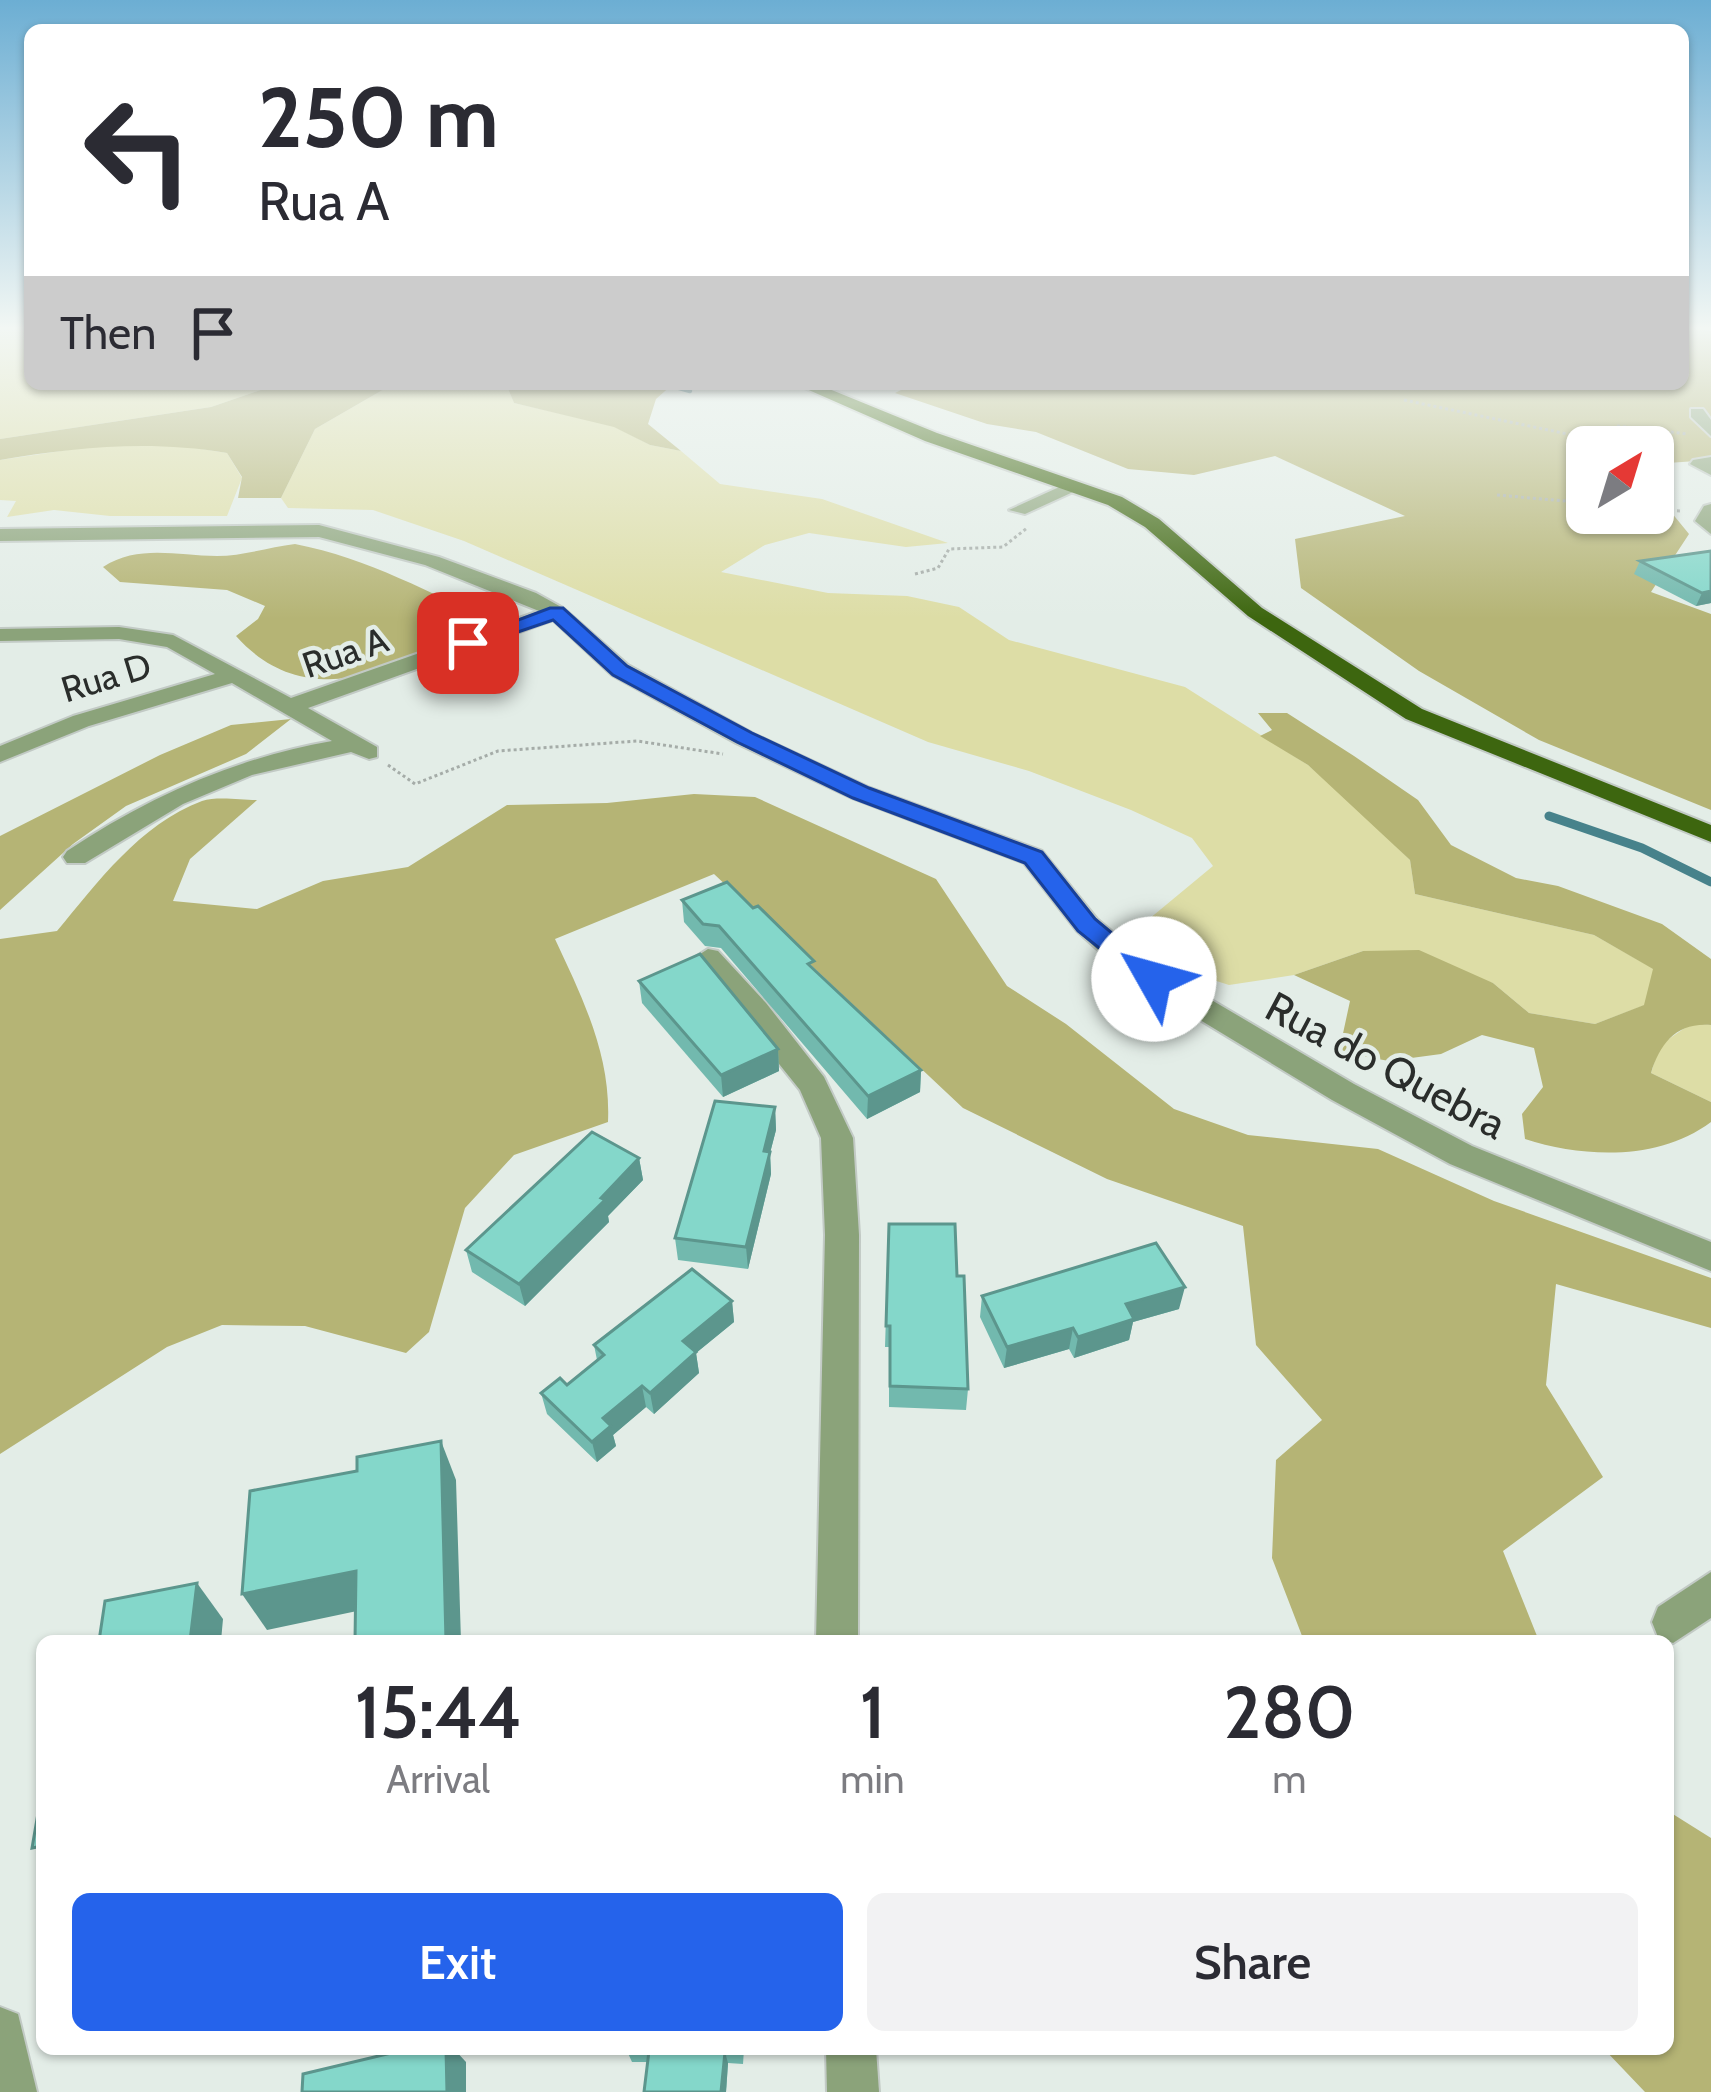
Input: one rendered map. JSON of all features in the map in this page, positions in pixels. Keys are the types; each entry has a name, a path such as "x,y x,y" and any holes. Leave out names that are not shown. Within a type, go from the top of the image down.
{"main road":[{"path":"898,424 1115,501 1152,523 1255,612 1414,714 1711,834"}],"street":[{"path":"1018,510 1075,487"},
{"name":"Rua do Quebra","path":"0,535 319,531 432,561 556,612 620,670 744,738 861,793 1034,857 1087,925 1117,951 1154,979 1343,1092 1461,1155 1711,1257"},
{"name":"Rua A","path":"291,706 556,612"},
{"path":"0,635 144,634 173,641 362,748"},
{"name":"Rua D","path":"0,755 80,721 236,674"},
{"path":"76,857 192,788 227,773 299,752 362,748"},
{"path":"708,958 814,1085 837,1138 842,1235 837,1635"},
{"path":"1673,1622 1711,1592"},
{"path":"0,2032 11,2092"},
{"path":"851,2055 853,2092"}],"path":[{"path":"1518,424 1566,434"},
{"path":"1674,430 1706,433"},
{"path":"1497,495 1566,501"},
{"path":"915,574 938,568 937,562 949,549 999,548 1022,537 1034,522 1018,510"},
{"path":"1674,513 1709,518"},
{"path":"362,748 415,784 498,751 637,741 725,754"}],"green space":[{"path":"0,424 101,424 0,439"},
{"path":"324,424 604,424 650,445 681,451 720,484 822,499 948,543 906,547 809,533 765,545 721,572 828,593 907,596 959,607 1009,640 1185,687 1308,765 1347,799 1410,860 1415,894 1594,935 1654,969 1645,1005 1595,1024 1529,1013 1493,983 1363,951 1294,975 1229,985 1179,969 1149,919 1213,866 1192,838 1029,771 928,742 464,541 373,510 288,508 281,498 315,429"},
{"path":"171,444 227,453 242,478 227,516 110,516 54,510 7,517 16,501 0,500 0,460 95,446"},
{"path":"1692,1023 1711,1025 1711,1102 1651,1073 1660,1045"}],"shaded area":[{"path":"101,424 324,424 315,429 281,498 238,498 242,477 227,453 114,447 0,460 0,439"},
{"path":"600,424 648,424 681,451 650,445"},
{"path":"986,424 1711,424 1711,460 1674,463 1674,426 1566,426 1566,534 1674,534 1674,516 1689,534 1651,592 1711,614 1711,810 1539,740 1419,671 1301,588 1295,539 1405,516 1275,456 1194,475 1128,469 1036,432"},
{"path":"295,544 374,568 498,623 398,666 364,675 330,679 297,675 266,662 236,636 258,619 265,606 227,590 120,582 103,567 144,553 227,556"},
{"path":"1258,713 1287,713 1354,756 1418,800 1451,845 1516,878 1558,886 1662,924 1711,959 1711,1025 1679,1031 1659,1052 1651,1073 1711,1102 1711,1122 1690,1135 1645,1150 1572,1150 1525,1139 1522,1114 1543,1087 1534,1048 1482,1035 1441,1054 1389,1061 1339,1052 1350,1001 1294,975 1363,951 1419,950 1493,983 1529,1013 1595,1024 1644,1005 1653,969 1594,935 1415,894 1410,860 1308,765 1260,736 1272,730"},
{"path":"291,719 246,754 126,806 73,844 0,910 0,836 160,755 231,725"},
{"path":"694,794 755,797 936,879 1007,986 1066,1024 1174,1109 1248,1135 1378,1149 1494,1201 1711,1278 1711,1328 1556,1284 1546,1385 1603,1477 1503,1551 1537,1635 1302,1635 1272,1558 1276,1460 1322,1420 1256,1345 1243,1226 1107,1179 963,1108 714,874 555,939 600,1050 608,1122 514,1155 465,1208 429,1332 406,1353 305,1326 222,1325 167,1347 0,1454 0,939 57,931 139,840 202,801 257,800 190,859 173,901 257,909 323,881 408,867 507,805 607,803"},
{"path":"1674,1815 1711,1838 1711,2092 1645,2092 1610,2055 1674,2055"}],"building":[{"path":"1711,551 1711,591 1702,593 1640,561"},
{"path":"727,882 753,908 758,906 814,961 808,964 921,1070 868,1096 719,926 703,924 682,900"},
{"path":"700,954 778,1049 721,1075 639,981"},
{"path":"715,1101 775,1107 764,1151 770,1152 746,1247 675,1238"},
{"path":"592,1132 639,1158 601,1198 605,1200 519,1284 466,1250"},
{"path":"889,1224 955,1224 957,1276 964,1276 968,1389 890,1386 890,1326 886,1326"},
{"path":"1156,1243 1185,1287 1126,1304 1134,1319 1078,1337 1073,1328 1007,1347 982,1296"},
{"path":"692,1269 732,1301 683,1341 696,1352 650,1393 642,1386 603,1418 611,1426 592,1442 541,1393 560,1378 567,1385 604,1355 594,1345"},
{"path":"441,1441 446,1635 355,1635 356,1571 242,1594 250,1491 357,1471 357,1457"},
{"path":"197,1583 191,1635 100,1635 105,1601"},
{"path":"383,2055 446,2055 447,2092 302,2092 303,2074"},
{"path":"649,2055 725,2055 721,2092 644,2092"}],"waterway":[{"path":"1549,816 1642,848 1711,882"}],"route":[{"path":"468,643 556,612 620,670 744,738 861,793 1034,857 1087,925 1154,979"}]}
